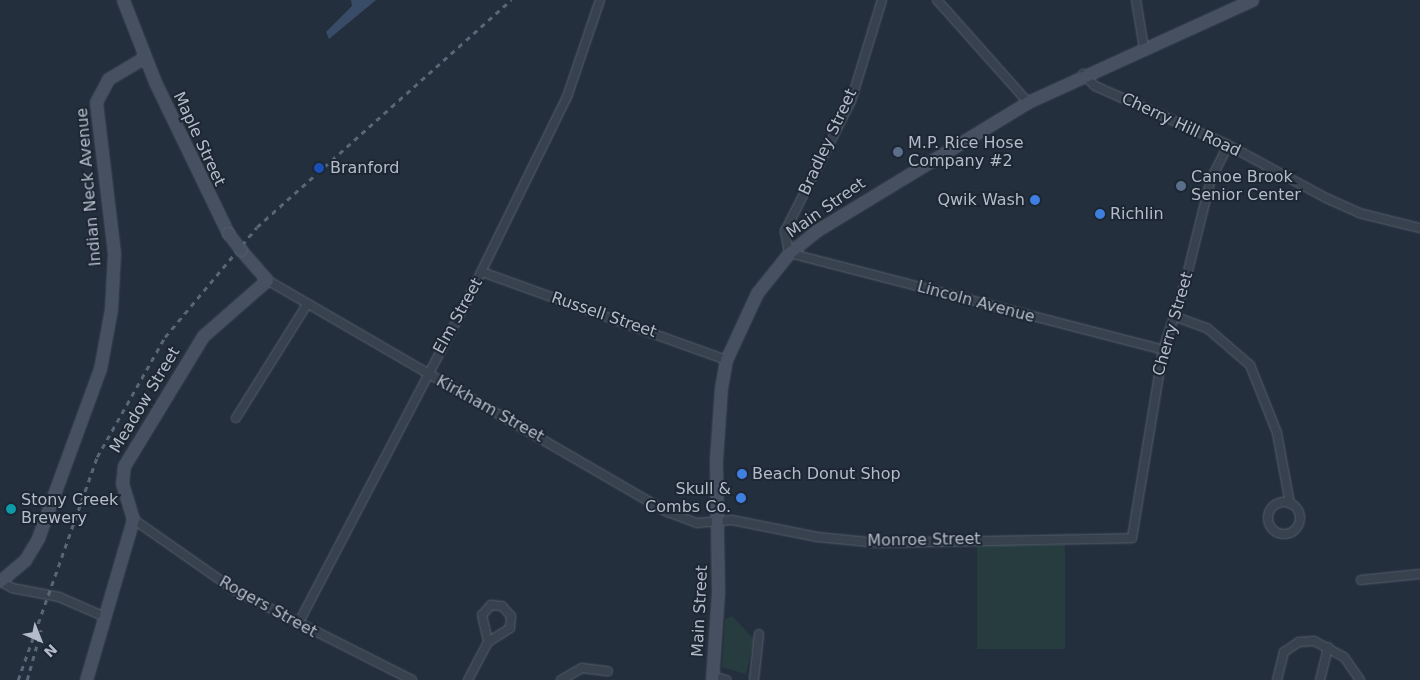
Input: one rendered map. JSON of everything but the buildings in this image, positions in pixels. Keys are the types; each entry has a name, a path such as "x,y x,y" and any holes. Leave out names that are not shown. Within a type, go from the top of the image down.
{"street":[{"name":"Maple Street","path":"123,0 145,57 228,233 267,280"},
{"name":"Elm Street","path":"298,624 427,373 482,272 567,97 600,0"},
{"name":"Bradley Street","path":"789,253 785,232 851,101 882,0"},
{"path":"937,0 1028,102"},
{"path":"1136,0 1144,48"},
{"name":"Main Street","path":"712,678 718,418 726,360 754,299 789,253 857,204 1028,102 1083,74 1252,0"},
{"name":"Indian Neck Avenue","path":"105,617 58,597 12,588 0,581 25,560 38,538 100,369 111,309 114,253 96,102 108,79 145,57"},
{"name":"Cherry Hill Road","path":"1083,74 1095,86 1228,145 1359,213 1420,228"},
{"name":"Cherry Street","path":"1132,538 1163,350 1176,317 1210,179 1228,145"},
{"name":"Lincoln Avenue","path":"789,253 1163,350"},
{"name":"Russell Street","path":"482,272 726,360"},
{"name":"Kirkham Street","path":"267,280 306,306 427,373 668,512 697,523 717,522"},
{"name":"Meadow Street","path":"133,519 122,476 145,427 203,336 267,280"},
{"path":"236,418 306,306"},
{"path":"1176,317 1207,328 1250,365 1276,433 1290,504 1299,512 1298,525 1289,534 1277,533 1268,524 1269,512 1278,503 1290,504"},
{"path":"86,680 133,519"},
{"name":"Rogers Street","path":"133,519 236,591 412,680"},
{"name":"Monroe Street","path":"717,522 732,520 817,537 879,543 1132,538"},
{"path":"1361,580 1420,574"},
{"path":"468,680 488,642 505,633 512,622 502,606 491,605 482,615 488,642"},
{"path":"754,680 759,634"},
{"path":"1277,680 1284,652 1299,642 1314,641 1344,657 1360,680"},
{"path":"1320,680 1328,647"},
{"path":"561,680 582,668 608,671"},
{"path":"712,678 726,680"}],"green space":[{"path":"977,545 1065,545 1065,649 977,649"},
{"path":"732,616 754,639 746,674 722,667 725,619"}],"water":[{"path":"351,0 376,0 329,39 326,32 352,6"}],"railway":[{"path":"18,680 97,457 165,337 257,227 511,0"},
{"path":"27,680 41,630"}],"place":[{"name":"M.P. Rice Hose Company #2","path":"898,152"},
{"name":"Branford","path":"319,168"},
{"name":"Canoe Brook Senior Center","path":"1181,186"},
{"name":"Qwik Wash","path":"1035,200"},
{"name":"Richlin","path":"1100,214"},
{"name":"Beach Donut Shop","path":"742,474"},
{"name":"Skull & Combs Co.","path":"741,498"},
{"name":"Stony Creek Brewery","path":"11,509"}]}
